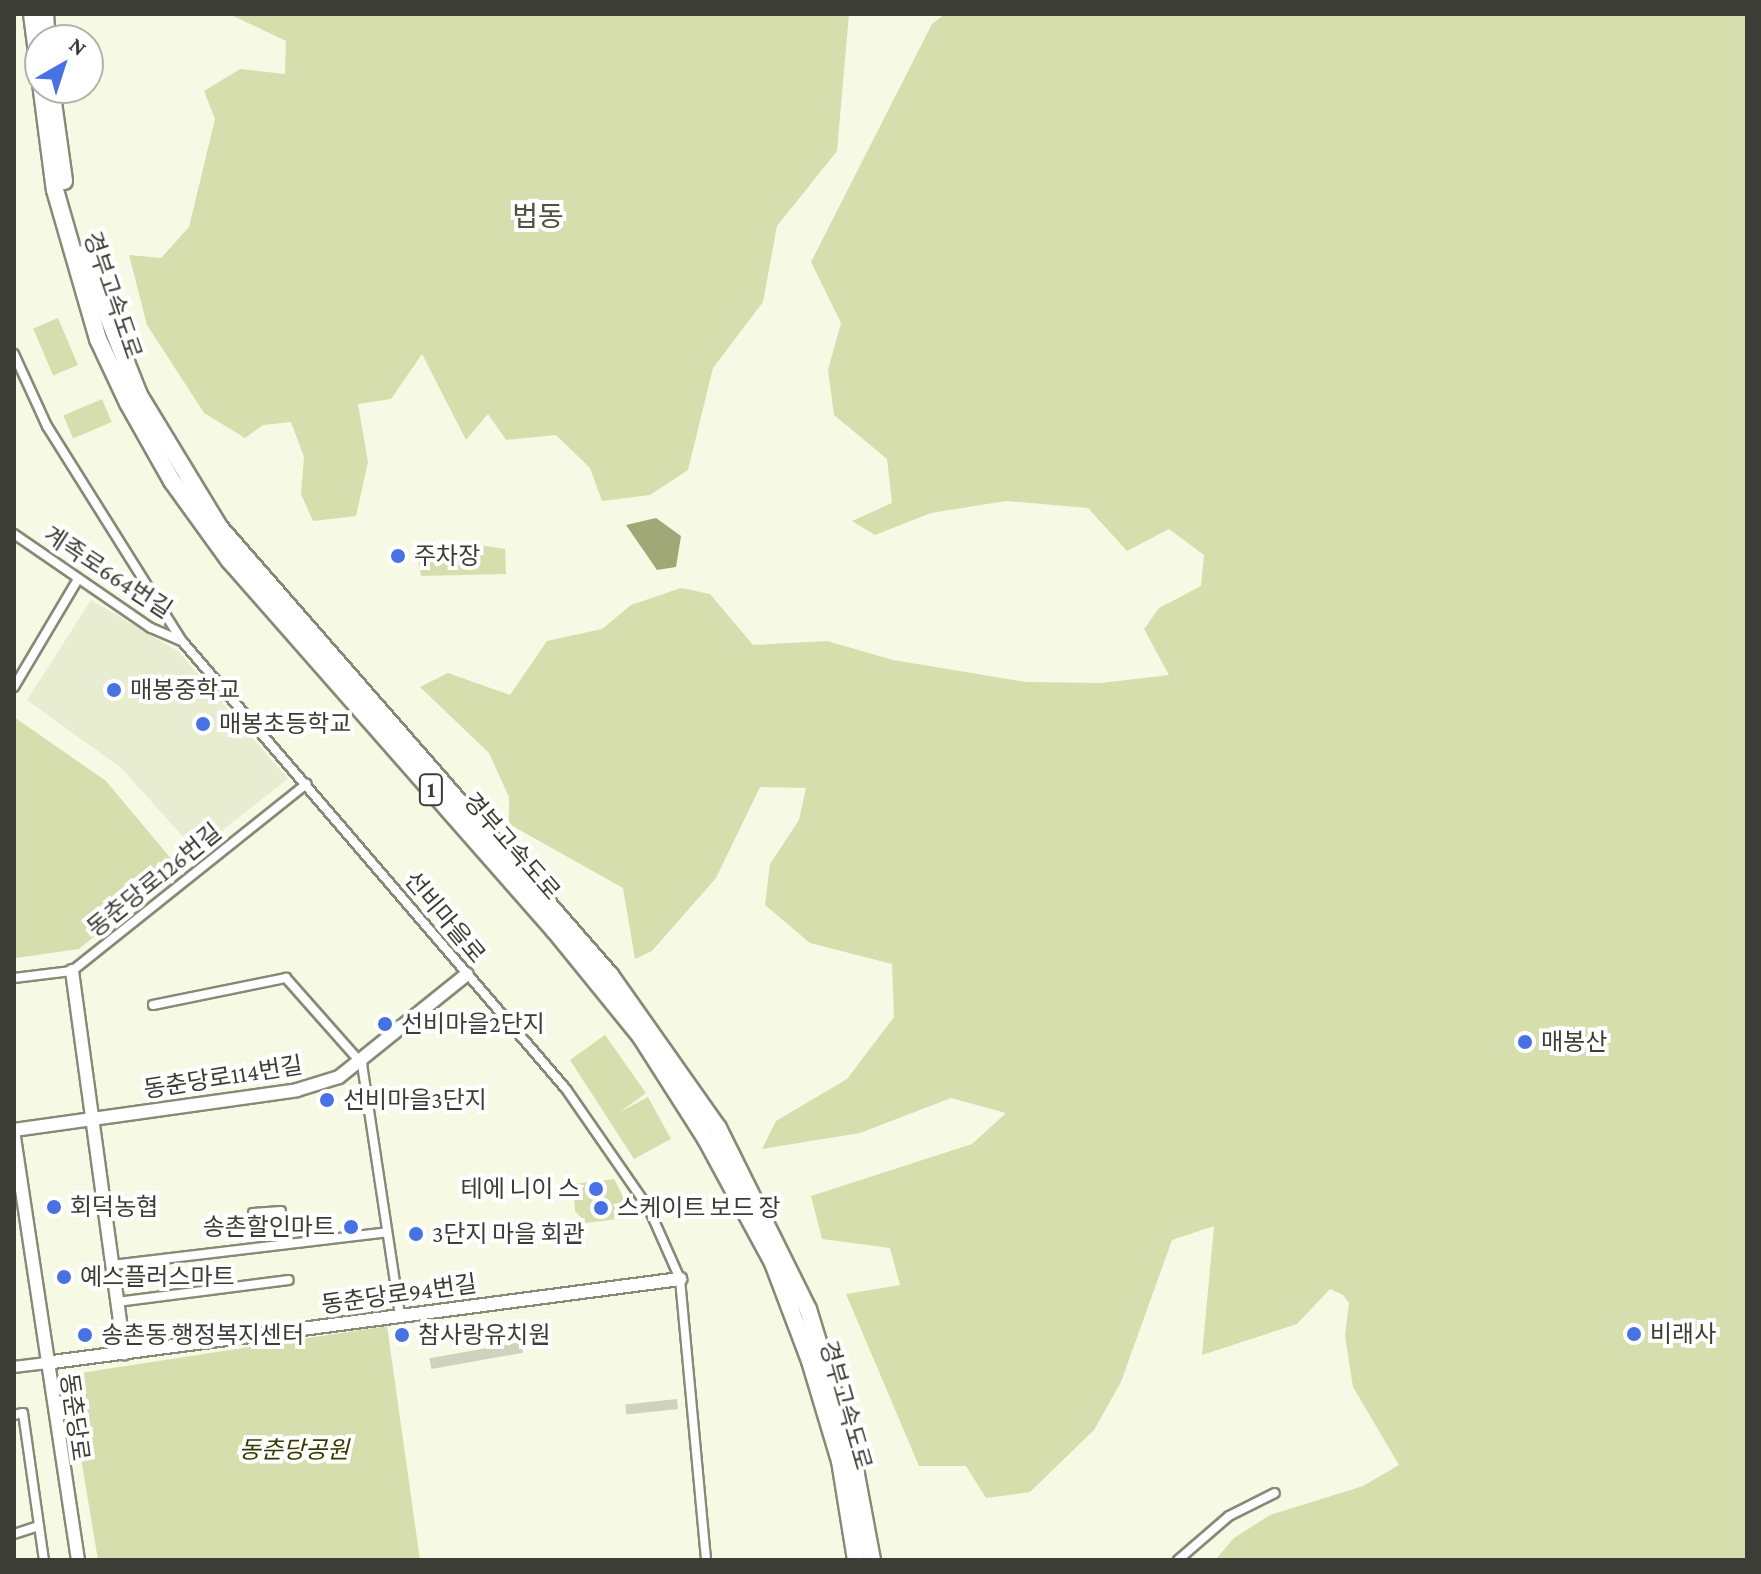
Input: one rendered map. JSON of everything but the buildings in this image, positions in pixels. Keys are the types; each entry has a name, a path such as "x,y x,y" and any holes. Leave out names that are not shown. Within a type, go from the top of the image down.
{"highway":[{"name":"경부고속도로","path":"32,14 55,190 98,339 128,403 172,481 230,561 555,931 641,1037 706,1139 766,1249 798,1326 840,1461 856,1560"},
{"name":"경부고속도로","path":"53,104 64,184 83,256 109,332 182,474 238,552 610,975 718,1128 808,1309 852,1453 872,1560"}],"main road":[{"path":"72,971 124,1353"},
{"name":"동춘당로114번길","path":"14,1130 297,1090 362,1064 467,974"},
{"name":"동춘당로","path":"14,1137 45,1363 78,1560"},
{"name":"동춘당로94번길","path":"45,1363 680,1279"}],"street":[{"name":"선비마을로","path":"14,354 47,426 182,641 598,1130 649,1209 680,1279 706,1560"},
{"name":"계족로664번길","path":"14,534 78,579 182,641"},
{"path":"14,687 78,579"},
{"name":"동춘당로126번길","path":"72,971 306,784"},
{"path":"14,978 72,971"},
{"path":"153,1005 286,978 362,1064 400,1316"},
{"path":"253,1213 281,1211"},
{"path":"112,1265 387,1232"},
{"path":"117,1302 289,1280"},
{"path":"14,1367 45,1363"},
{"path":"14,1415 23,1413 36,1527 44,1560"},
{"path":"1178,1560 1229,1516 1275,1493"},
{"path":"14,1534 36,1527"}],"shaded area":[{"path":"656,518 681,536 676,567 657,570 626,525"},
{"path":"91,600 178,651 288,779 196,851 121,768 27,700"}],"green space":[{"path":"229,14 849,14 837,151 777,226 763,302 713,368 688,470 650,495 602,501 590,468 556,435 506,440 488,414 466,440 422,354 391,399 358,404 368,462 356,516 313,521 301,494 304,457 291,422 263,425 245,438 204,413 147,325 129,255 161,258 189,227 215,119 204,91 240,69 285,74 286,41"},
{"path":"945,14 1747,14 1747,1560 1215,1560 1234,1538 1270,1515 1363,1486 1399,1465 1353,1387 1345,1336 1349,1303 1343,1295 1330,1289 1297,1324 1202,1355 1214,1226 1172,1240 1121,1382 1094,1430 1030,1492 986,1498 966,1466 919,1466 846,1294 900,1285 890,1248 822,1239 811,1196 972,1144 1006,1113 951,1098 860,1133 762,1149 776,1121 847,1079 894,1017 892,964 810,943 765,905 770,864 799,820 806,788 760,787 716,878 652,951 635,959 623,888 509,824 509,797 489,753 420,687 448,673 510,695 547,641 602,629 631,605 681,588 710,594 753,645 827,641 893,660 1026,682 1101,683 1169,675 1144,629 1159,608 1201,586 1204,555 1169,529 1127,551 1088,508 1006,501 931,513 875,535 852,521 892,503 887,459 834,415 828,370 841,323 811,262 932,24"},
{"path":"58,318 78,365 53,375 33,329"},
{"path":"102,399 112,422 73,438 63,415"},
{"path":"459,542 505,549 506,574 421,576 416,545"},
{"path":"14,717 106,781 178,867 79,949 16,958"},
{"path":"605,1035 646,1093 620,1112 648,1097 671,1139 634,1159 570,1060"},
{"name":"스케이트 보드 장","path":"614,1179 627,1204 626,1218 586,1223 575,1211 573,1184"},
{"name":"동춘당공원","path":"387,1326 420,1560 98,1560 67,1375"}],"place":[{"name":"주차장","path":"398,556"},
{"name":"매봉중학교","path":"114,690"},
{"name":"매봉초등학교","path":"203,724"},
{"name":"선비마을2단지","path":"385,1024"},
{"name":"매봉산","path":"1525,1042"},
{"name":"선비마을3단지","path":"327,1100"},
{"name":"테에 니이 스","path":"596,1189"},
{"name":"회덕농협","path":"54,1207"},
{"name":"스케이트 보드 장","path":"601,1208"},
{"name":"송촌할인마트","path":"351,1227"},
{"name":"3단지 마을 회관","path":"416,1234"},
{"name":"예스플러스마트","path":"64,1277"},
{"name":"비래사","path":"1634,1334"},
{"name":"송촌동 행정복지센터","path":"85,1335"},
{"name":"참사랑유치원","path":"402,1335"}],"district":[{"name":"법동","path":"538,217"}]}
